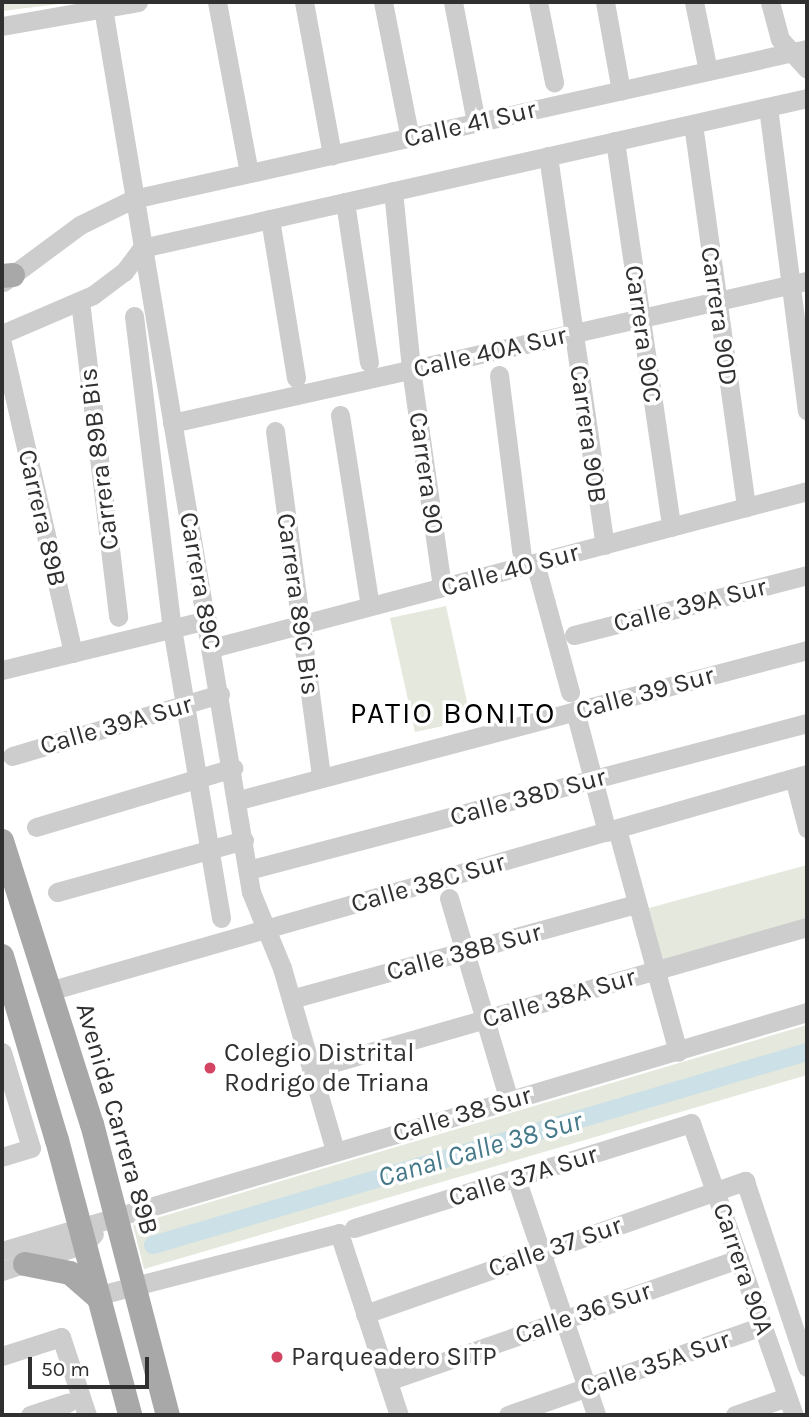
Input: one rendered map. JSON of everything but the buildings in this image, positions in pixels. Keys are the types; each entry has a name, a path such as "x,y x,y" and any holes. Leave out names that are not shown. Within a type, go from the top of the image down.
{"main road":[{"name":"Avenida Carrera 89B","path":"2,841 116,1215 169,1415"},
{"path":"2,957 8,999 82,1235 96,1296 130,1415"},
{"path":"13,1267 70,1273 96,1296"}],"street":[{"path":"2,26 102,5 138,2"},
{"path":"218,2 249,173"},
{"path":"304,2 332,155"},
{"path":"383,2 410,138"},
{"path":"453,2 476,123"},
{"path":"538,2 554,82"},
{"path":"605,2 621,91"},
{"path":"694,2 708,71"},
{"path":"770,2 779,39 798,51 807,69"},
{"name":"Carrera 89C","path":"102,5 133,199 239,800 253,902 291,999 335,1151"},
{"name":"Calle 41 Sur","path":"5,278 80,225 133,199 798,51"},
{"name":"Calle 41 Sur","path":"142,248 807,98"},
{"path":"768,107 799,283 807,411"},
{"name":"Carrera 90D","path":"693,124 746,508"},
{"name":"Carrera 90C","path":"615,141 671,527"},
{"name":"Carrera 90B","path":"548,156 605,545"},
{"name":"Carrera 90","path":"393,191 411,369 442,587"},
{"path":"345,202 369,362"},
{"path":"270,219 296,378"},
{"path":"2,334 80,301 115,280 142,248"},
{"name":"Calle 40A Sur","path":"172,423 799,283"},
{"name":"Carrera 89B Bis","path":"80,301 118,617"},
{"path":"134,316 173,628 221,918"},
{"name":"Carrera 89B","path":"2,343 73,653"},
{"path":"499,375 529,564 570,692"},
{"path":"340,415 370,606"},
{"name":"Carrera 89C Bis","path":"275,431 321,778"},
{"name":"Calle 40 Sur","path":"212,648 807,491"},
{"name":"Calle 39A Sur","path":"573,635 807,575"},
{"path":"2,670 207,620"},
{"name":"Calle 39 Sur","path":"239,800 807,650"},
{"name":"Calle 39A Sur","path":"12,756 220,694"},
{"path":"575,711 593,779 637,904 678,1052"},
{"name":"Calle 38D Sur","path":"248,870 807,723"},
{"path":"36,827 233,768"},
{"path":"801,776 807,828"},
{"name":"Calle 38C Sur","path":"49,991 801,776"},
{"path":"57,892 244,840"},
{"path":"449,898 509,1101"},
{"name":"Calle 38B Sur","path":"291,999 637,904"},
{"name":"Calle 38A Sur","path":"311,1069 807,927"},
{"name":"Calle 38 Sur","path":"13,1267 82,1235 116,1215 807,1012"},
{"path":"2,1052 6,1083 31,1149 2,1157"},
{"name":"Calle 37A Sur","path":"96,1296 346,1231 691,1123"},
{"name":"Carrera 90A","path":"691,1123 790,1406"},
{"path":"516,1178 596,1415"},
{"name":"Carrera 90A","path":"745,1181 807,1367"},
{"name":"Calle 37 Sur","path":"365,1314 745,1181"},
{"path":"346,1231 365,1314 399,1415"},
{"name":"Calle 38 Sur","path":"2,1251 82,1235"},
{"name":"Calle 36 Sur","path":"388,1381 739,1259"},
{"name":"Calle 35A Sur","path":"508,1415 762,1326"},
{"path":"2,1356 61,1337 87,1415"},
{"path":"30,1415 68,1403"},
{"path":"735,1415 790,1406"}],"shaded area":[{"path":"2,2 76,2 2,11"},
{"path":"446,606 471,720 415,732 390,618"},
{"path":"807,865 807,919 662,959 649,908"},
{"path":"807,1025 807,1075 144,1269 133,1225"}],"waterway":[{"name":"Canal Calle 38 Sur","path":"153,1245 807,1052"}],"place":[{"name":"Colegio Distrital Rodrigo de Triana","path":"210,1068"},
{"name":"Parqueadero SITP","path":"277,1357"}],"district":[{"name":"PATIO BONITO","path":"453,713"}]}
